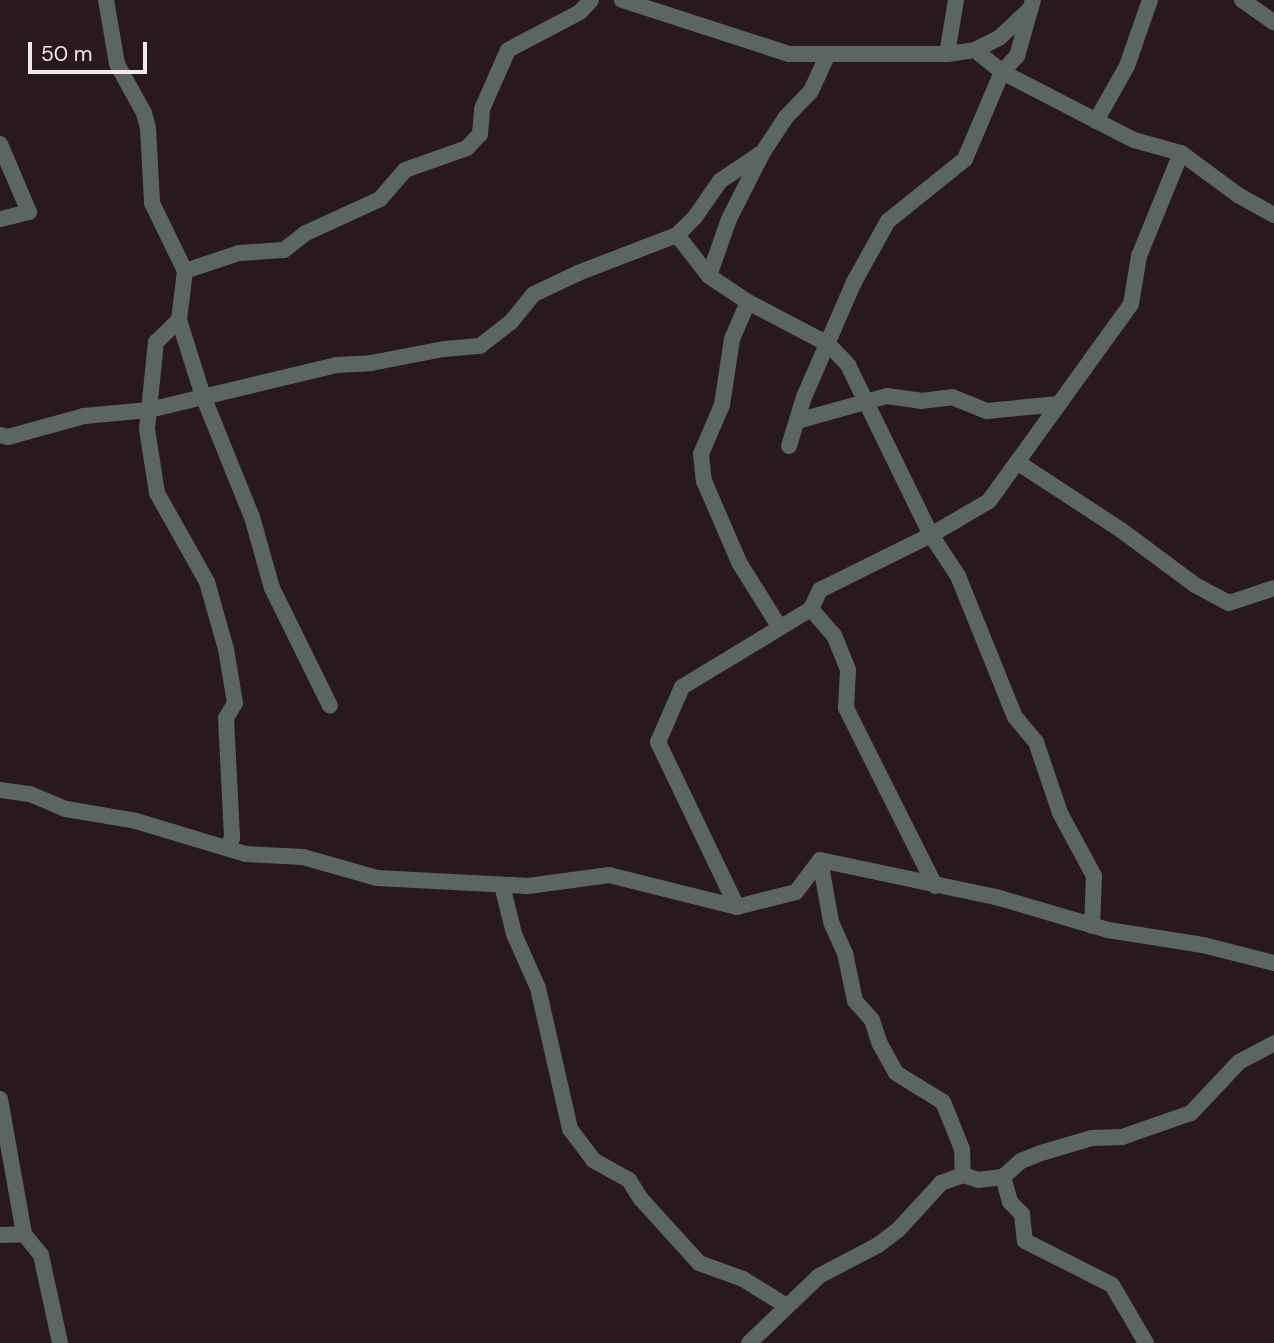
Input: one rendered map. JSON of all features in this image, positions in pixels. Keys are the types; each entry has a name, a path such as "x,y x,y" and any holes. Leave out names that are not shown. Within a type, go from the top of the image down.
{"street":[{"path":"106,0 117,64 144,113 148,128 152,203 185,271 179,320 203,396 252,517 272,588 330,706"},
{"path":"185,271 239,253 284,250 306,233 380,199 405,170 467,148 480,134 482,109 508,50 580,12 591,0"},
{"path":"622,0 789,54 947,54 975,50 1000,37 1031,4"},
{"path":"947,54 956,0"},
{"path":"1096,121 1127,66 1150,0"},
{"path":"1242,0 1274,22"},
{"path":"789,446 854,282 888,221 965,159 1002,72 1017,57 1031,4"},
{"path":"975,50 1002,72 1096,121 1134,140 1181,153 1238,194 1274,215"},
{"path":"709,276 729,219 763,152 786,117 811,91 828,54"},
{"path":"0,144 29,212 0,219"},
{"path":"0,435 8,437 84,415 149,410 337,365 371,363 480,346 511,322 534,294 578,273 677,235 695,217 720,181 763,152"},
{"path":"737,908 658,742 682,687 811,609 820,590 930,535 989,501 1131,304 1139,256 1181,153"},
{"path":"677,235 709,276 748,302 828,344 848,365 930,535 958,576 1015,717 1036,742 1059,813 1094,876 1092,926"},
{"path":"748,302 732,339 722,405 701,454 704,481 740,564 780,628"},
{"path":"179,320 156,342 147,429 157,493 207,582 226,649 235,703 226,718 232,831 228,846"},
{"path":"797,422 887,396 921,401 952,397 987,411 1059,404"},
{"path":"1017,462 1121,530 1195,585 1229,603 1274,588"},
{"path":"811,609 834,635 848,670 846,708 935,886"},
{"path":"0,790 30,794 66,809 136,821 228,846 246,854 303,857 377,878 528,886 610,875 737,908 796,892 820,860"},
{"path":"820,860 996,897 1092,926 1203,945 1274,963"},
{"path":"820,860 831,922 845,953 855,1001 872,1020 880,1044 896,1073 943,1102 962,1150 962,1175"},
{"path":"502,885 514,934 538,988 570,1129 593,1160 629,1180 641,1199 699,1263 743,1279 785,1306"},
{"path":"749,1343 819,1276 888,1237 941,1183 962,1175 978,1180 1003,1177 1021,1161 1041,1153 1092,1138 1122,1137 1191,1114 1240,1062 1274,1043"},
{"path":"0,1099 24,1234 41,1255 60,1343"},
{"path":"1003,1177 1010,1202 1022,1214 1025,1241 1112,1285 1146,1343"},
{"path":"0,1235 24,1234"}]}
